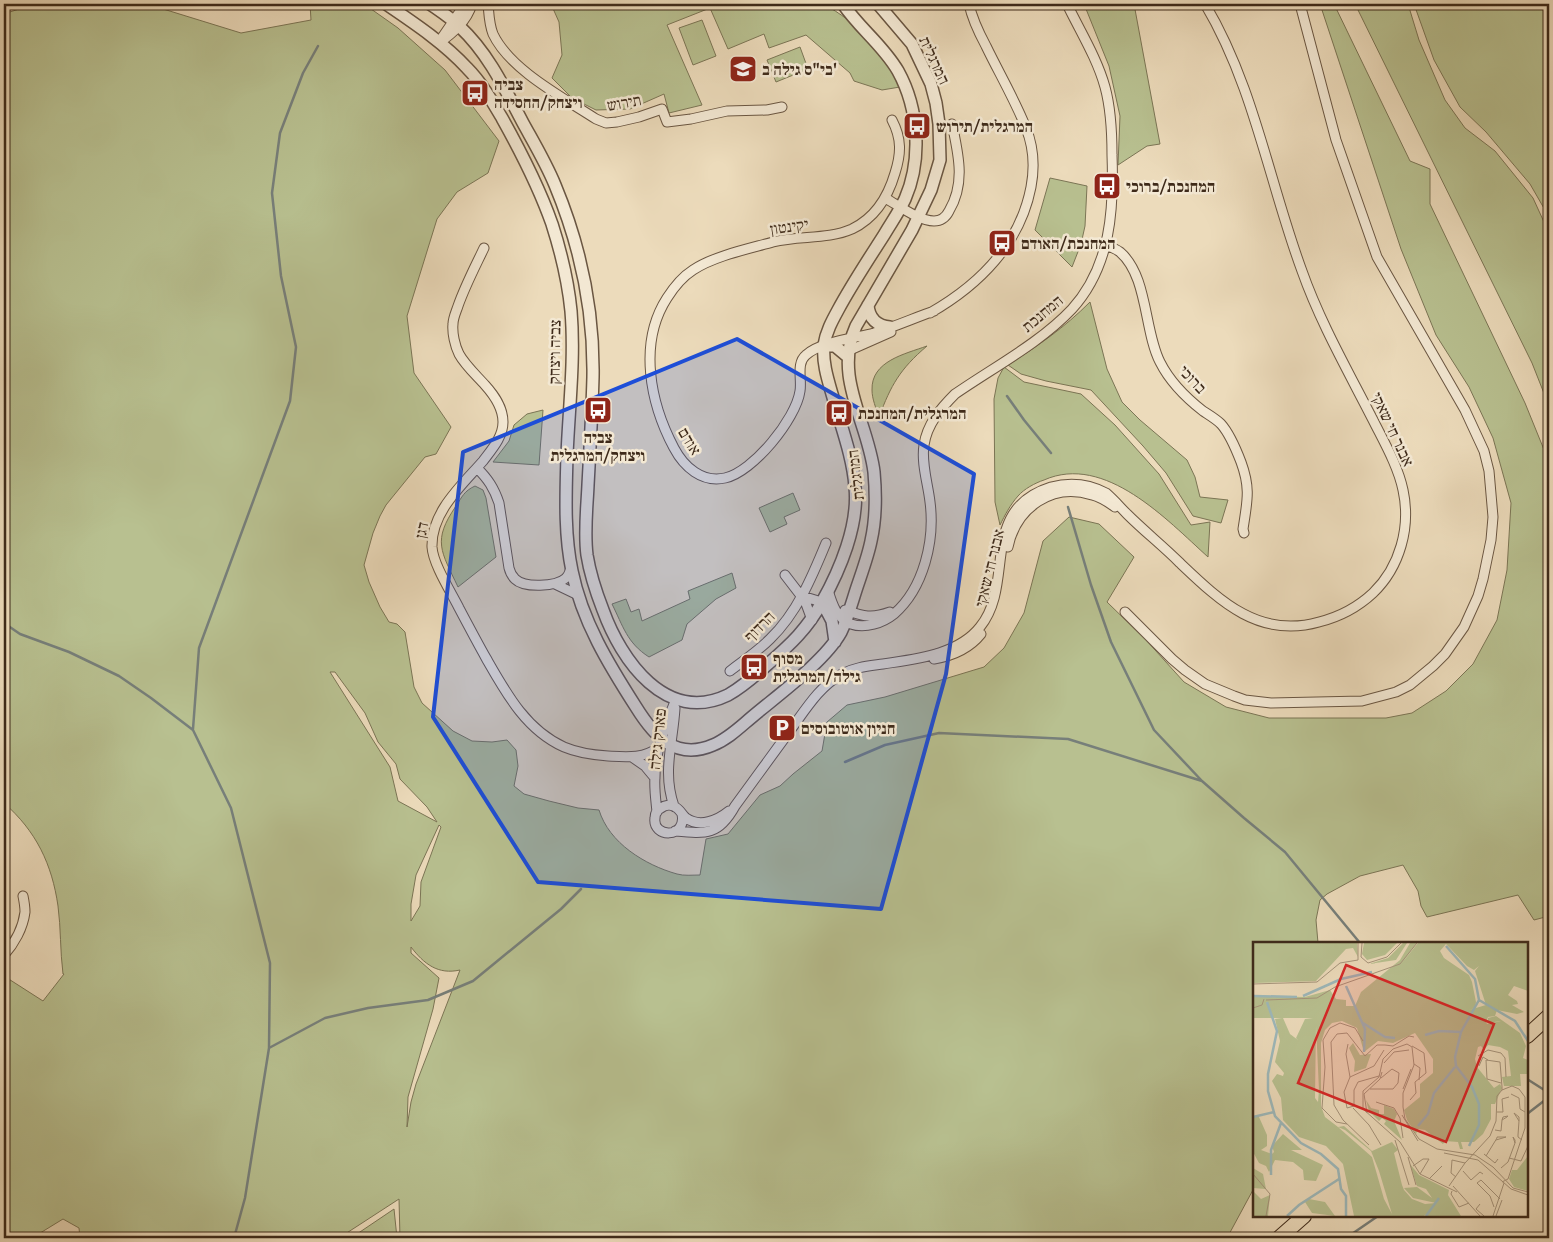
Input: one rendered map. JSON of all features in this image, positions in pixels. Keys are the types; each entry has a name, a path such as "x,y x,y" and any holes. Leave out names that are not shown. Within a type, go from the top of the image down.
{"main road":[{"path":"1528,1035 1549,1016"},
{"path":"1279,1238 1303,1217"}],"street":[{"name":"צביה ויצחק","path":"386,4 439,43 466,66 478,80 495,106 523,157 552,223 569,294 572,334 566,507 571,567 578,595 599,645 638,712 664,744"},
{"path":"430,4 456,23 479,48 499,78 550,176 568,219 581,265 593,347 586,535 590,568 603,612 612,632 626,654 650,684 666,696 676,699"},
{"path":"456,23 465,4"},
{"path":"439,43 456,23 469,12 472,4"},
{"name":"תירוש","path":"488,4 489,21 493,33 508,55 529,74 596,120 606,123 639,117 662,109 667,122 692,119 727,111 767,110 782,107"},
{"name":"המרגלית","path":"676,699 697,702 718,699 729,694 763,669 800,634 828,604 828,590 844,554 850,532 855,508 856,490 849,453 827,377 824,346 829,328 838,310 901,207 911,181 915,157 915,130 911,105 898,72 885,51 855,20 843,4"},
{"name":"המרגלית","path":"664,744 686,750 701,749 726,738 823,655 835,642 847,616 871,540 874,521 874,474 871,455 852,390 848,368 848,354 851,338 868,305 903,248 931,190 940,160 936,103 931,84 912,44 878,4"},
{"path":"824,346 837,347 848,354 934,311 975,281 995,262 1009,244 1019,226 1025,210 1034,170 1034,153 1026,127 981,36 969,4"},
{"name":"המחנכת","path":"847,616 858,625 874,624 887,618 901,606 911,593 923,569 930,546 930,504 923,447 931,422 941,408 955,394 1057,324 1084,293 1095,275 1106,245 1112,208 1111,116 1108,98 1098,67 1067,4"},
{"name":"אבנר חי שאקי","path":"675,832 697,833 710,831 723,824 816,695 844,673 855,669 909,660 953,647 975,633 991,609 1002,547 1010,519 1017,508 1032,496 1059,485 1086,486 1106,494 1203,585 1230,606 1257,620 1285,627 1305,626 1343,614 1365,600 1376,590 1390,571 1396,559 1404,531 1406,501 1398,472 1325,325 1302,271 1245,90 1231,54 1205,4"},
{"path":"1125,612 1185,670 1205,684 1234,696 1245,700 1271,703 1362,701 1396,692 1410,685 1434,666 1455,642 1464,627 1478,596 1483,579 1492,540 1493,517 1489,471 1484,451 1476,430 1377,257 1336,140 1300,4"},
{"path":"892,120 900,139 900,150 893,180 885,198 918,217 935,222 946,216 954,201 960,181 952,124"},
{"name":"יקינטון","path":"665,302 684,277 711,261 776,241 829,236 852,229 869,218 885,198"},
{"name":"ברוכי","path":"1106,245 1118,250 1131,267 1142,292 1153,345 1170,379 1192,401 1222,426 1231,440 1243,468 1248,490 1244,533"},
{"name":"דגן","path":"484,248 464,289 452,324 453,334 457,352 494,395 499,404 503,421 500,438 446,505 435,526 432,546 434,555 466,622 503,689 532,725 545,736 566,748 579,752 632,757 649,753 664,744"},
{"name":"אודם","path":"665,302 658,316 652,340 650,365 655,401 669,438 681,459 688,467 704,477 719,479 734,475 752,463 766,448 796,406 801,391 801,362 803,357"},
{"path":"868,305 870,315 876,322 882,326 890,327"},
{"path":"803,357 811,351 824,346 890,327 934,311"},
{"path":"803,357 813,355 824,360"},
{"path":"477,468 493,486 499,503 506,557 512,575 516,580 524,584 555,584 578,595"},
{"name":"הרדוף","path":"730,671 770,639 784,623 810,582 826,542"},
{"path":"555,584 565,579 571,567"},
{"path":"785,575 802,596 812,620"},
{"path":"802,596 828,604 839,615 847,616"},
{"path":"828,604 835,642"},
{"name":"פארק גילה","path":"656,812 655,778 676,699"},
{"name":"פארק גילה","path":"664,744 669,788 674,806"},
{"path":"632,757 645,766 655,778"},
{"path":"664,806 674,806 682,814 682,824 675,832 668,833 659,829 655,822 656,812 664,806"},
{"name":"אבנר חי שאקי","path":"682,814 694,822 706,822 718,819 735,806"},
{"path":"4,955 15,940 25,913 23,896"}],"highlighted area":[{"path":"737,339 974,474 946,674 881,909 538,882 433,717 463,452"}],"green space":[{"path":"20,4 147,4 241,33 311,20 310,4 364,4 398,28 445,70 499,141 488,173 457,192 437,219 407,316 414,373 451,427 436,454 425,457 386,505 380,516 364,565 369,582 389,622 397,624 405,632 414,687 422,703 453,731 472,741 492,742 507,740 516,750 518,766 514,786 524,794 578,808 599,810 611,833 630,851 665,870 680,875 700,875 706,839 728,834 760,795 780,786 822,751 827,722 847,705 885,697 984,667 1004,648 1024,613 1043,541 1069,517 1099,524 1134,557 1107,602 1146,640 1184,682 1226,707 1269,718 1386,718 1412,713 1446,691 1473,664 1497,620 1507,570 1511,503 1493,438 1469,387 1436,335 1401,249 1320,4 1334,4 1410,161 1430,169 1430,204 1525,403 1549,462 1549,916 1534,920 1518,895 1427,917 1421,906 1418,891 1403,865 1360,876 1327,894 1320,900 1316,920 1318,942 1253,942 1253,1190 1227,1238 400,1238 399,1199 339,1238 80,1238 79,1228 63,1219 32,1238 4,1238 4,976 43,1001 64,974 58,906 52,876 34,837 4,803 4,14 19,9","holes":["330,672 335,672 365,713 378,742 396,764 400,779 427,807 437,822 398,801 390,767","439,825 441,827 421,882 420,906 411,921 411,904 416,875","411,947 432,967 445,971 460,970 416,1084 407,1127 408,1097 433,1009 439,978 411,953"]},
{"path":"551,4 823,4 848,20 869,39 894,74 900,87 882,90 854,81 850,73 806,35 769,48 764,34 728,49 710,8 667,25 702,105 669,113 664,94 630,109 596,110 572,98 552,78 562,55 559,22"},
{"path":"1084,4 1134,4 1160,144 1147,146 1118,165 1120,116 1109,66"},
{"path":"1357,4 1408,4 1419,40 1445,100 1465,128 1495,151 1533,198 1549,233 1549,406 1532,363 1358,10"},
{"path":"1414,4 1549,4 1549,217 1530,184 1486,132 1460,107 1434,60"},
{"path":"702,20 716,56 693,65 679,28"},
{"path":"800,47 808,69 776,82 767,60"},
{"path":"1050,178 1087,186 1085,226 1081,244 1072,267 1035,230"},
{"path":"1090,302 1107,369 1122,402 1187,460 1195,477 1200,497 1228,500 1221,523 1193,516 1166,473 1091,390 1021,374 1008,365 1051,336"},
{"path":"927,346 897,378 879,417 873,400 872,390 873,380 877,372 891,360"},
{"path":"1004,367 1024,382 1081,394 1115,425 1159,474 1191,525 1210,522 1208,557 1174,526 1134,494 1090,475 1067,474 1033,485 1015,499 1000,525 995,502 994,399 998,378"},
{"path":"543,410 539,465 493,462 509,441 514,425 527,414"},
{"path":"475,486 483,490 486,498 496,557 458,587 444,555 442,538 448,518 466,492"},
{"path":"793,493 800,510 784,517 787,524 770,532 759,508"},
{"path":"732,573 736,588 716,599 687,624 682,640 649,657 635,646 612,604 626,599 631,612 639,609 642,621 690,599 688,591"},
{"path":"394,1209 397,1238 351,1238"}],"waterway":[{"path":"193,729 199,648 290,401 296,347 281,276 272,193 280,133 303,73 318,46"},
{"path":"1007,396 1051,453"},
{"path":"1068,507 1091,585 1111,642 1154,730 1202,781 1285,852 1359,942"},
{"path":"4,623 20,634 69,652 119,676 193,730 231,808 270,963 269,1048 245,1198 234,1238"},
{"path":"845,762 885,745 939,733 1068,739 1202,781"},
{"path":"269,1048 325,1018 368,1008 428,1000 473,981 561,909 581,889"},
{"path":"1528,1080 1549,1093"},
{"path":"1528,1113 1549,1097"},
{"path":"1346,1238 1377,1217"},
{"path":"1546,1223 1549,1229"}],"place":[{"name":"בי\"ס גילה ב'","path":"743,69"},
{"name":"צביה ויצחק/החסידה","path":"475,93"},
{"name":"המרגלית/תירוש","path":"917,126"},
{"name":"המחנכת/ברוכי","path":"1107,186"},
{"name":"המחנכת/האודם","path":"1002,243"},
{"name":"צביה ויצחק/המרגלית","path":"598,410"},
{"name":"המרגלית/המחנכת","path":"839,413"},
{"name":"מסוף גילה/המרגלית","path":"754,667"},
{"name":"חניון אוטובוסים","path":"782,728"}]}
